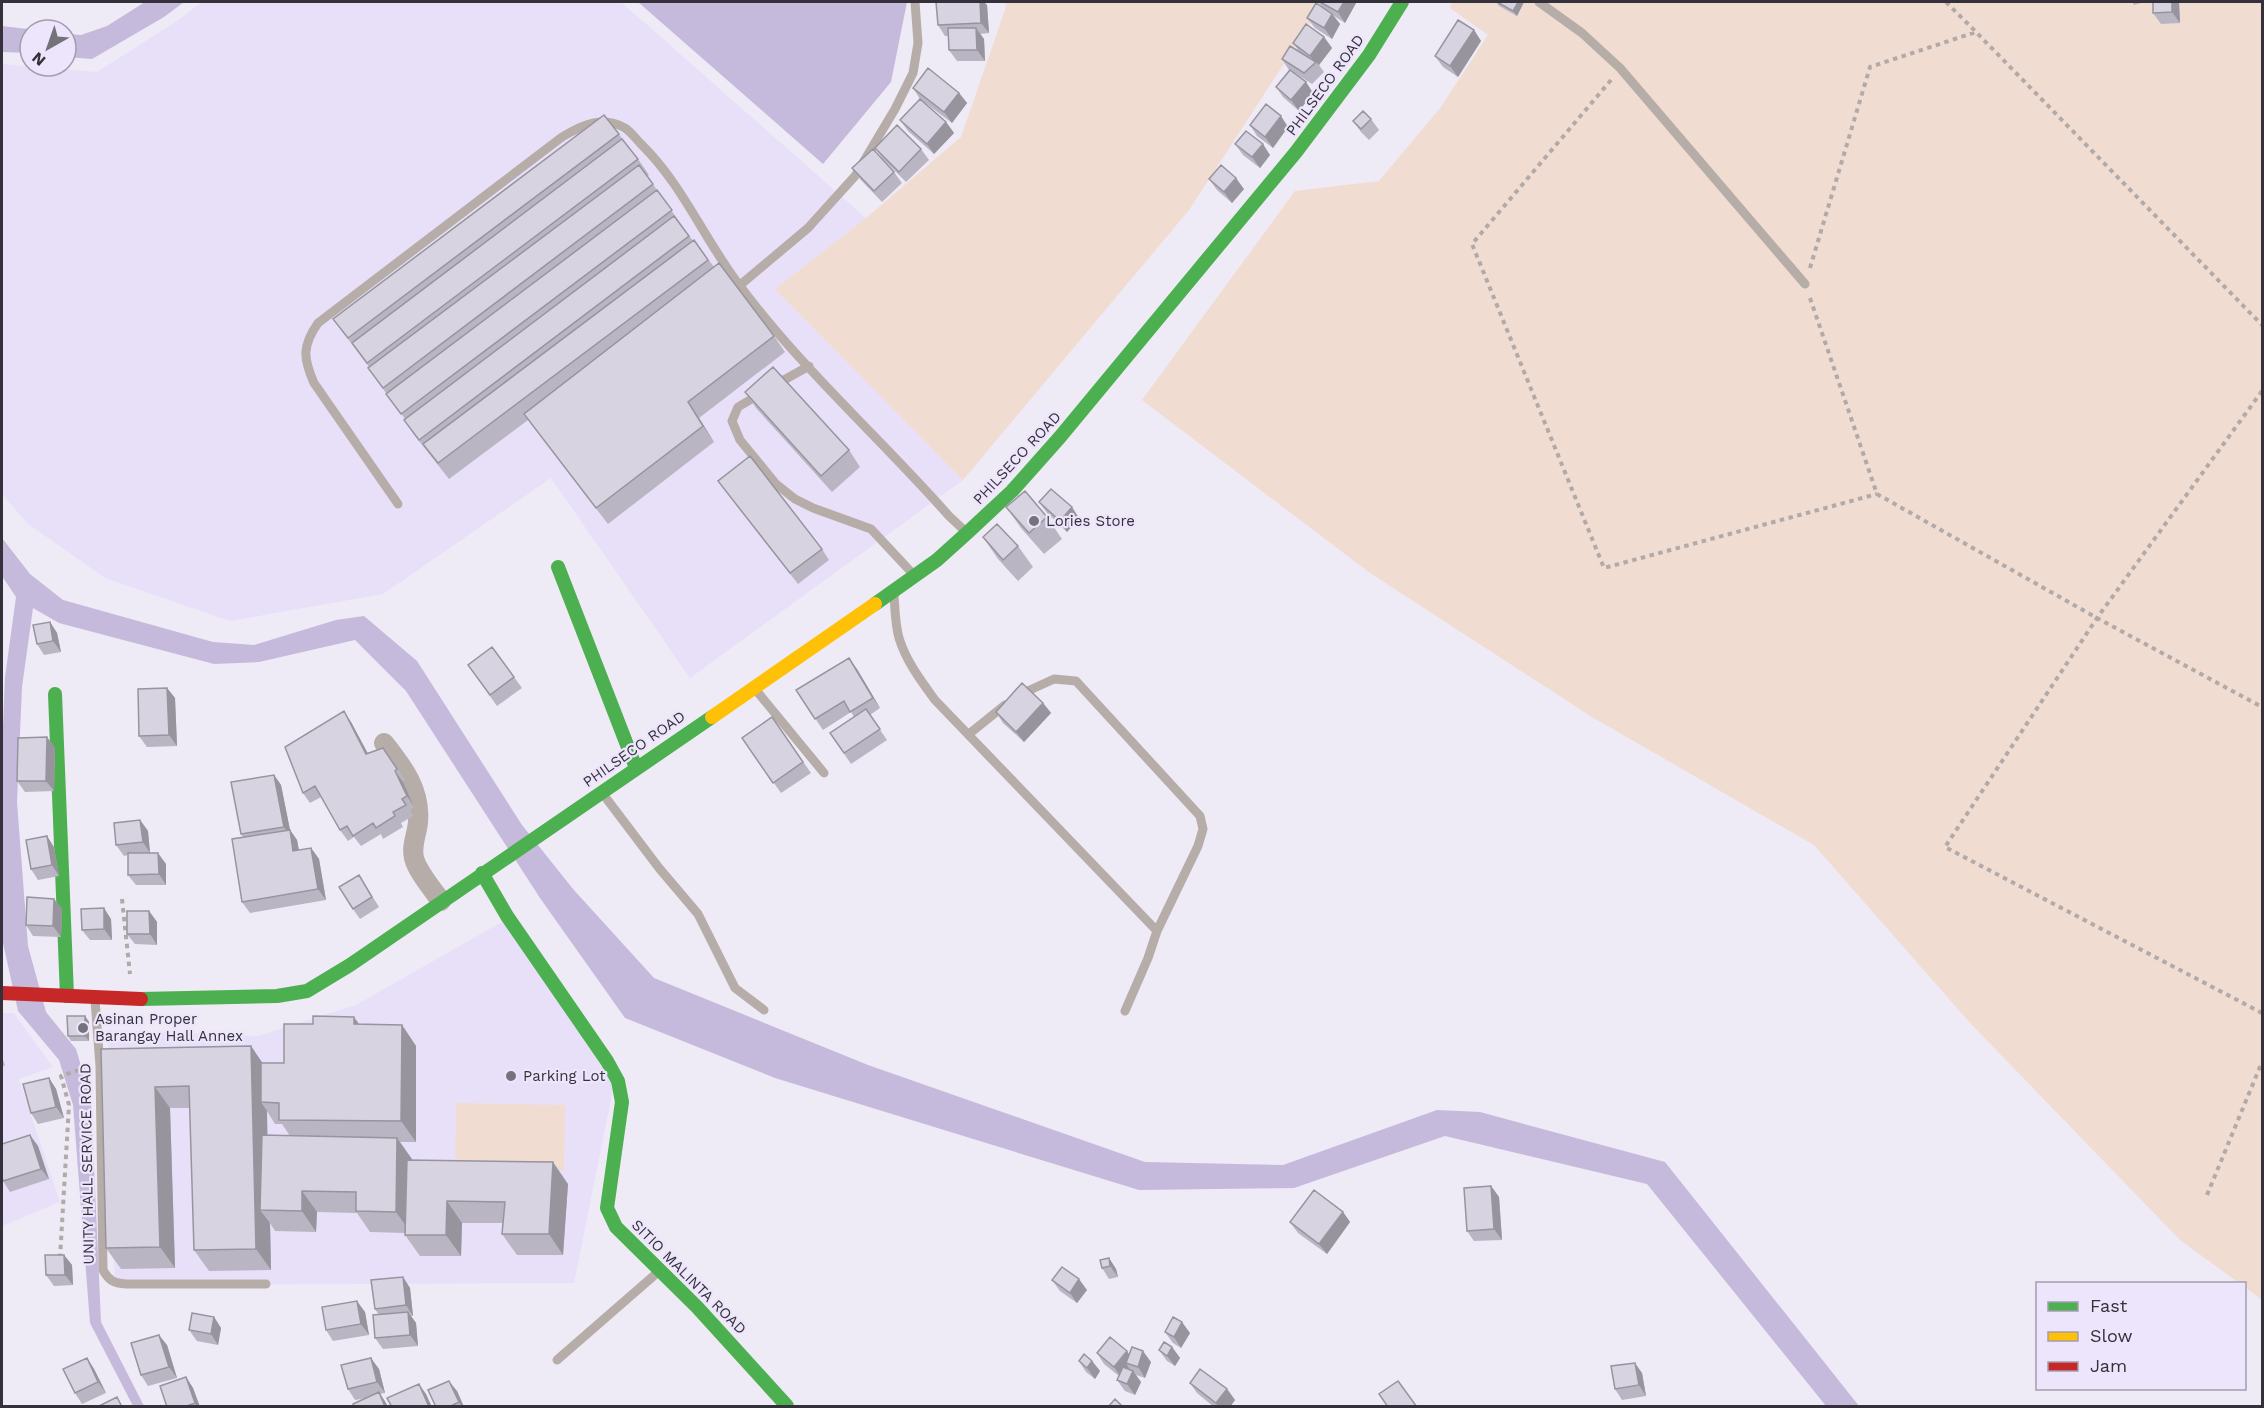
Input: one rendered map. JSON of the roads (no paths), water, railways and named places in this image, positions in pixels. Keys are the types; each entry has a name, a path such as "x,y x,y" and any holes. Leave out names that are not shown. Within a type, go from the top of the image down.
{"street":[{"name":"PHILSECO ROAD","path":"2,993 133,999 278,996 307,991 350,965 893,592 967,533 1012,491 1112,376 1296,152 1369,55 1402,2"},
{"path":"558,567 636,768"},
{"path":"55,694 67,996"},
{"path":"384,743 403,767 412,783 418,801 418,823 412,844 414,861 441,901"},
{"name":"SITIO MALINTA ROAD","path":"487,870 507,916 607,1061 618,1081 622,1102 607,1208 616,1227 697,1307 788,1407"}],"lane":[{"path":"740,286 808,228 855,176 895,109 913,73 918,43 915,2"},
{"path":"1539,2 1582,33 1620,68 1805,284"},
{"path":"398,504 314,383 305,361 308,338 318,323 562,136 581,126 603,120 625,129 659,164 740,286 809,366 967,533"},
{"path":"809,366 738,407 732,421 740,440 776,484 795,499 871,529 915,576"},
{"path":"893,592 898,636 916,675 935,700 1157,931"},
{"path":"969,734 1014,698 1033,687 1054,680 1076,681 1200,816 1203,829 1198,846 1157,931 1125,1011"},
{"path":"754,687 824,773"},
{"path":"601,792 659,868 698,914 735,988 764,1010"},
{"name":"UNITY HALL SERVICE ROAD","path":"94,997 100,1066 104,1270 108,1279 126,1284 266,1284"},
{"path":"556,1360 660,1270"}],"place":[{"name":"Lories Store","path":"1034,521"},
{"name":"Asinan Proper Barangay Hall Annex","path":"83,1028"},
{"name":"Parking Lot","path":"511,1076"}]}
